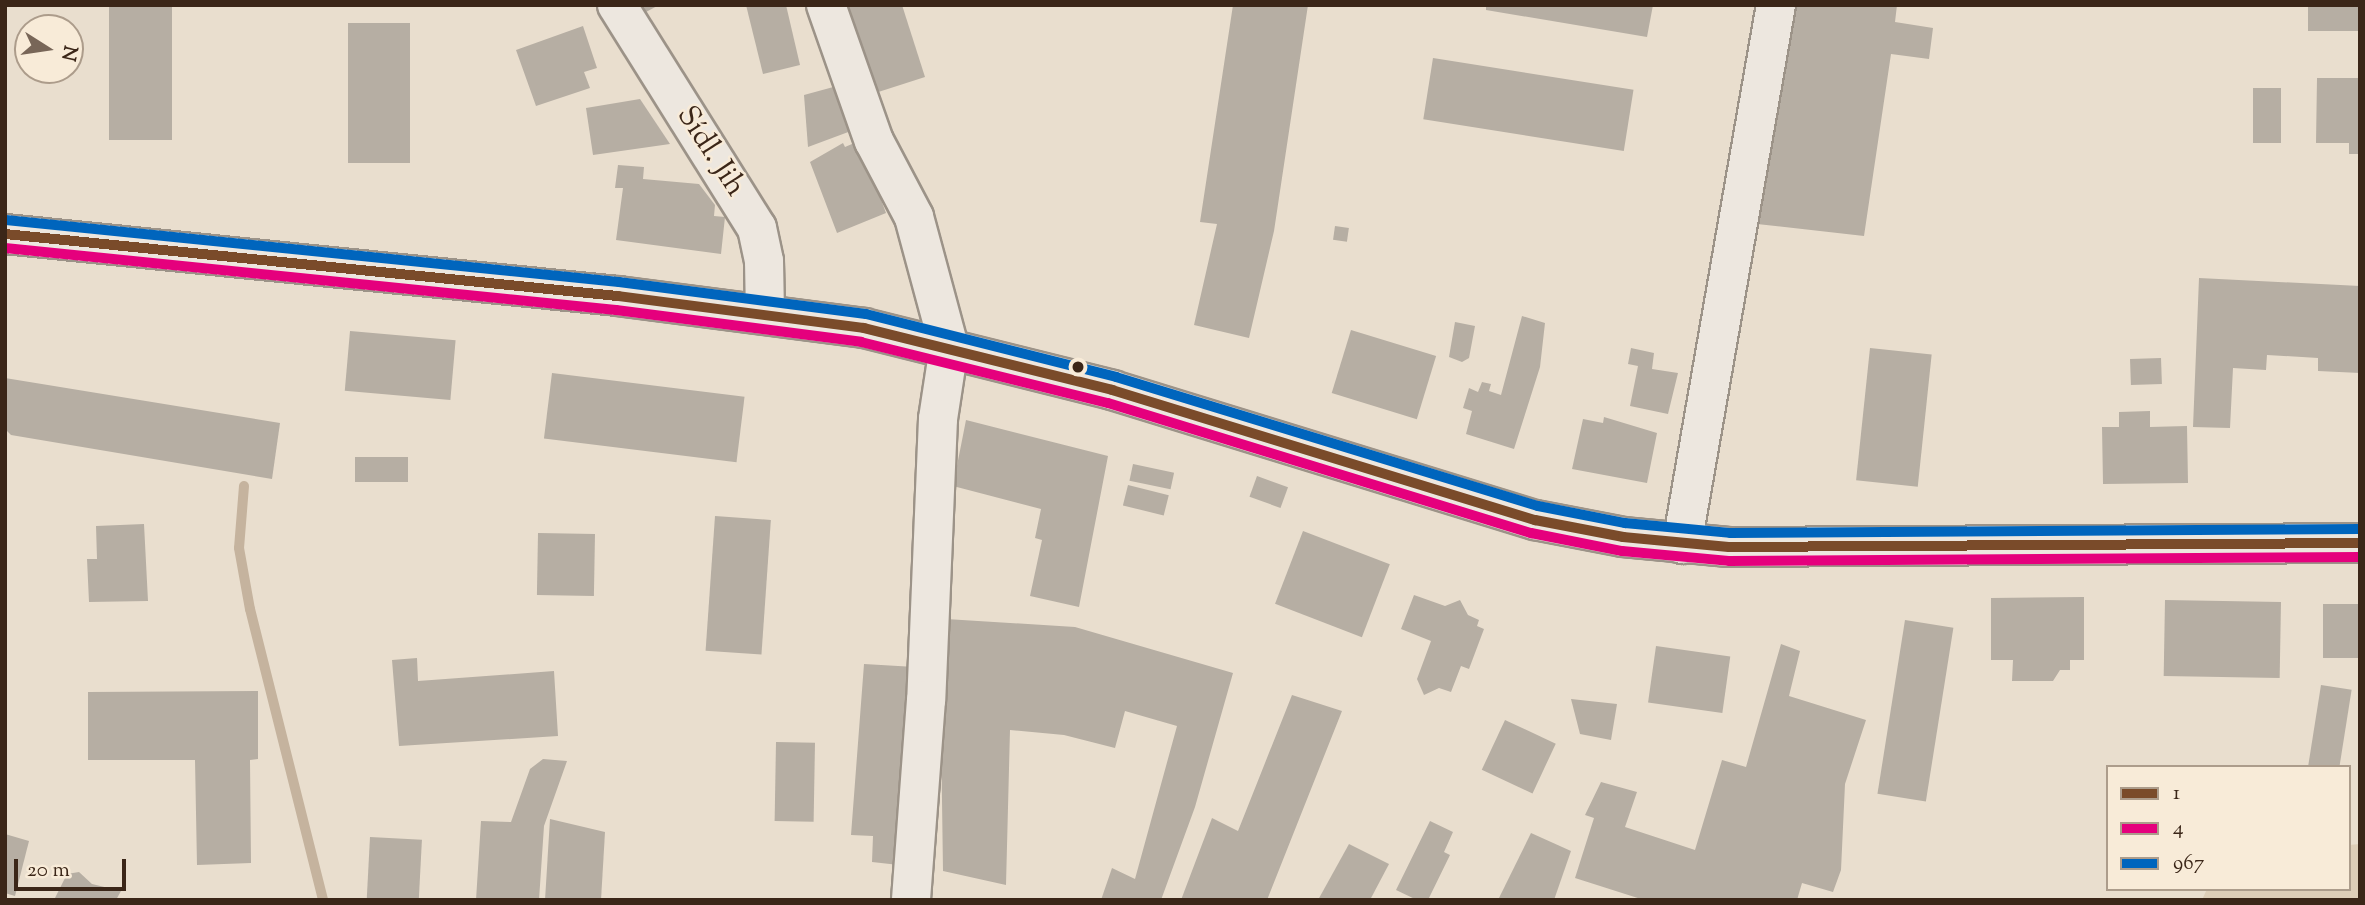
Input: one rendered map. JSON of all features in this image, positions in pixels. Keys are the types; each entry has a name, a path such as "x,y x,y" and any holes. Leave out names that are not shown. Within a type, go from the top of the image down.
{"street":[{"name":"Sídl. Jih","path":"617,5 757,228 764,261 765,312"},
{"path":"826,5 874,141 914,217 949,347 938,419 926,700 911,900"},
{"path":"1682,544 1776,5"},
{"path":"5,234 765,312 949,347 1112,390 1535,520 1682,544 2360,543"}],"shaded area":[{"path":"2360,844 2360,900 2202,900 2206,891 2351,891 2351,845"}],"building":[{"path":"109,5 172,5 172,140 109,140"},
{"path":"643,5 659,5 646,12"},
{"path":"746,5 786,5 800,65 763,74"},
{"path":"841,5 902,5 925,77 869,95"},
{"path":"1233,5 1308,5 1274,231 1249,338 1194,325 1217,224 1200,222"},
{"path":"1486,5 1653,5 1647,37 1486,10"},
{"path":"1788,5 1897,5 1895,22 1933,28 1929,59 1891,54 1864,236 1757,224"},
{"path":"2308,5 2360,5 2360,31 2308,31"},
{"path":"348,23 410,23 410,163 348,163"},
{"path":"583,26 597,68 584,72 590,88 536,106 516,50"},
{"path":"1433,58 1634,90 1624,151 1423,119"},
{"path":"2317,78 2360,78 2360,154 2349,154 2349,143 2316,143"},
{"path":"837,86 851,131 808,147 804,95"},
{"path":"2253,88 2281,88 2281,143 2253,143"},
{"path":"640,99 670,144 593,155 586,108"},
{"path":"859,141 886,213 837,233 810,162 843,143 845,147"},
{"path":"618,165 644,167 643,179 699,184 715,205 714,216 725,217 721,254 616,240 623,188 615,188"},
{"path":"1335,226 1349,228 1347,242 1333,240"},
{"path":"2199,278 2360,286 2360,373 2318,371 2318,358 2267,355 2266,370 2233,368 2230,428 2193,427"},
{"path":"1522,316 1545,323 1540,367 1514,449 1466,434 1472,411 1463,408 1469,388 1478,392 1482,382 1491,384 1489,391 1501,395"},
{"path":"1455,322 1475,326 1469,358 1462,362 1449,357"},
{"path":"1351,330 1436,356 1417,419 1332,393"},
{"path":"350,331 456,340 450,400 345,391"},
{"path":"1631,348 1654,353 1652,369 1678,373 1668,414 1630,406 1638,366 1628,364"},
{"path":"1870,348 1932,354 1918,487 1856,480"},
{"path":"2161,358 2162,384 2131,385 2130,359"},
{"path":"552,373 745,397 737,462 544,439"},
{"path":"5,378 280,423 272,479 11,435 5,429"},
{"path":"2150,411 2150,427 2187,426 2188,483 2103,484 2102,427 2119,427 2119,412"},
{"path":"1604,417 1657,433 1647,483 1572,469 1583,419 1603,423"},
{"path":"966,420 1108,456 1079,607 1030,596 1042,540 1035,538 1041,509 953,486"},
{"path":"355,457 408,457 408,482 355,482"},
{"path":"1133,464 1174,473 1171,489 1129,481"},
{"path":"1257,476 1288,487 1280,508 1249,497"},
{"path":"1128,485 1169,495 1164,516 1123,505"},
{"path":"715,516 771,520 761,655 706,651"},
{"path":"144,524 148,601 89,602 87,559 97,559 96,526"},
{"path":"1303,531 1390,564 1362,637 1275,604"},
{"path":"538,533 595,534 594,596 537,595"},
{"path":"1414,595 1445,606 1460,600 1468,615 1479,620 1477,626 1484,629 1469,669 1461,666 1451,692 1439,688 1424,695 1417,679 1431,641 1401,629"},
{"path":"2084,597 2084,660 2070,660 2070,670 2060,670 2053,681 2012,681 2013,660 1991,660 1991,598"},
{"path":"2165,600 2281,602 2280,678 2164,676"},
{"path":"2323,604 2360,604 2360,658 2323,658"},
{"path":"946,619 1075,627 1233,673 1195,807 1161,900 1101,900 1112,868 1135,879 1177,726 1125,711 1115,748 1064,735 1010,730 1006,885 943,871 941,729"},
{"path":"1905,620 1953,628 1926,801 1877,794"},
{"path":"1781,644 1800,651 1789,696 1866,720 1845,784 1841,870 1833,892 1802,883 1797,900 1644,900 1575,878 1594,818 1585,815 1601,782 1637,792 1625,827 1695,850 1722,760 1746,767"},
{"path":"1656,646 1730,656 1722,713 1648,702"},
{"path":"417,658 418,681 554,671 558,736 399,746 392,660"},
{"path":"864,664 915,667 899,865 872,862 873,836 851,835"},
{"path":"2321,685 2352,690 2340,765 2308,765"},
{"path":"258,691 258,759 250,760 251,863 197,865 195,760 88,760 88,692"},
{"path":"1292,695 1342,711 1267,900 1181,900 1212,818 1238,831"},
{"path":"1571,699 1617,704 1611,740 1580,734"},
{"path":"1505,720 1556,744 1533,794 1482,770"},
{"path":"776,742 815,743 814,822 775,821"},
{"path":"543,759 567,761 544,826 539,900 476,900 481,821 511,822 530,769"},
{"path":"550,819 605,832 601,900 545,900"},
{"path":"1430,821 1453,832 1444,852 1450,855 1428,900 1417,900 1396,890"},
{"path":"1531,833 1571,851 1554,900 1498,900"},
{"path":"5,834 29,841 15,896 5,893"},
{"path":"370,837 422,840 419,900 367,900"},
{"path":"1349,844 1389,864 1370,900 1318,900"},
{"path":"79,872 92,884 121,891 116,900 54,900 67,874"}],"waterway":[{"path":"244,486 239,548 250,609 323,900"}],"transit line":[{"name":"967","path":"6,220 619,282 866,314 1116,377 1538,506 1625,523 1730,533 2360,529"},
{"name":"1","path":"5,234 618,296 864,328 1112,390 1535,520 1623,537 1729,547 2360,543"},
{"name":"4","path":"5,248 616,310 861,342 1108,403 1531,533 1622,551 1729,561 2360,557"}]}
